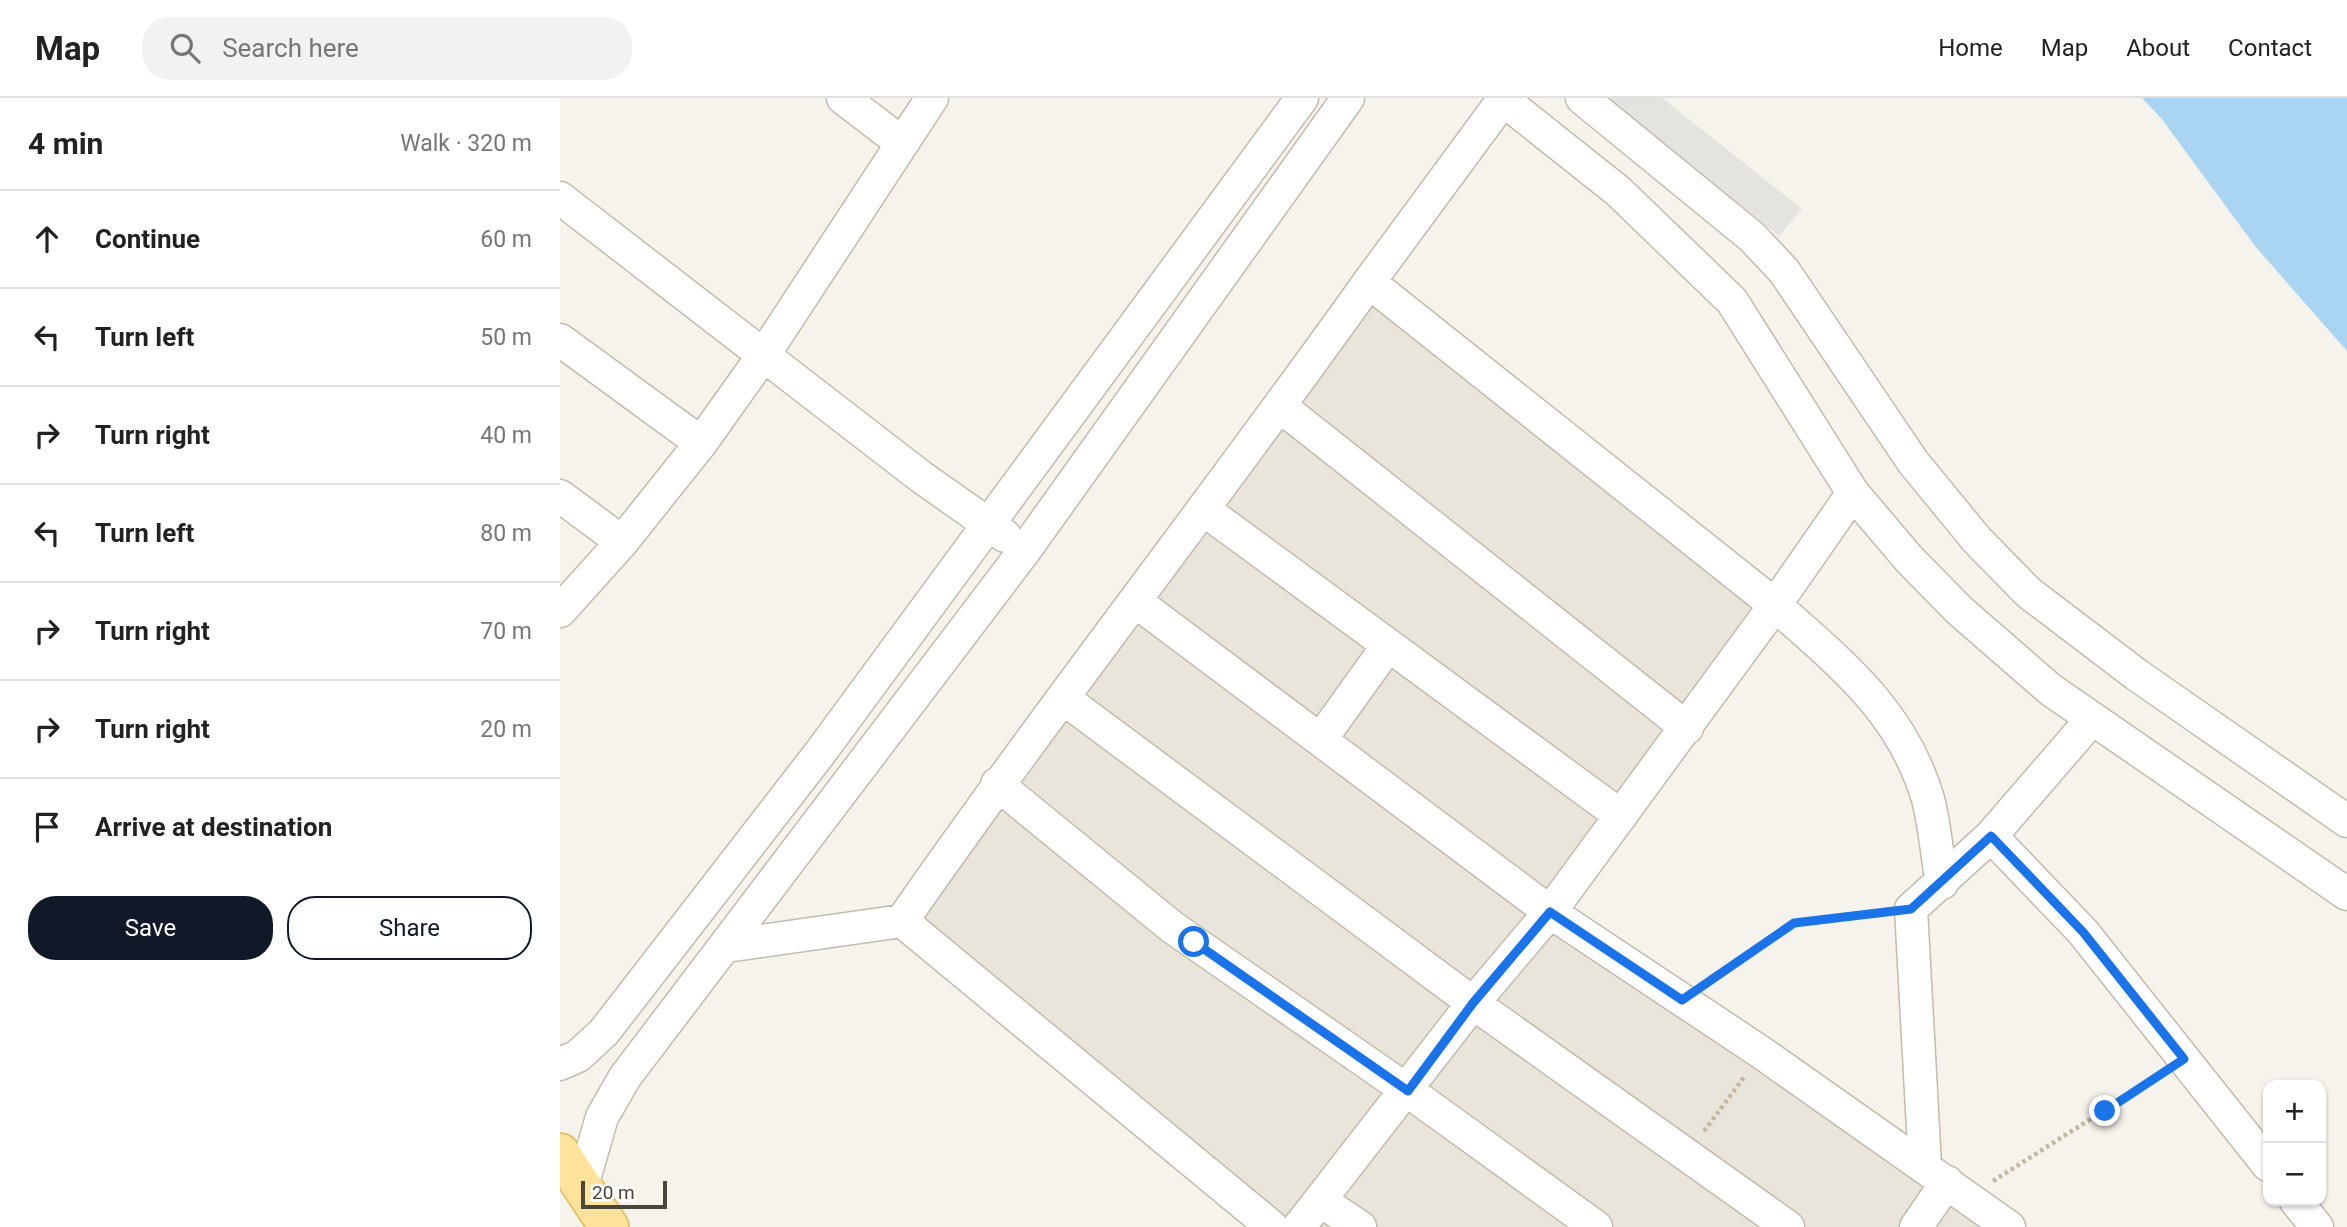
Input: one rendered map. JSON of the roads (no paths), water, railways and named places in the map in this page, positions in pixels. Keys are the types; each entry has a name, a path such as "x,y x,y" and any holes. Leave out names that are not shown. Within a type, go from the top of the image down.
{"main road":[{"path":"560,1153 609,1227"}],"street":[{"path":"843,98 902,143"},
{"path":"560,1064 578,1056 604,1032 820,753 1302,98"},
{"path":"582,1186 602,1117 620,1087 1026,550 1348,98"},
{"path":"1582,98 1752,237 1784,271 1913,462 1977,540 2029,593 2137,676 2347,821"},
{"path":"560,611 622,542 701,443 765,353 928,99"},
{"path":"726,946 902,921 997,784 1280,406 1502,99 1618,191 1732,301 1853,493 1901,550 1959,610 2051,690 2347,894"},
{"path":"1618,191 1645,151"},
{"path":"560,198 765,353 920,476 1026,550"},
{"path":"1369,282 1775,605 1856,676 1897,727 1928,801 1942,883"},
{"path":"560,340 701,443"},
{"path":"1280,406 1687,728"},
{"path":"1298,1227 1408,1091 1473,1003 1550,912 1687,728 1853,493"},
{"path":"560,496 622,542"},
{"path":"1203,509 1621,817"},
{"path":"1135,601 1550,912 1762,1053 2009,1227"},
{"path":"1321,739 1387,647"},
{"path":"1063,698 1473,1003 1685,1157 1788,1227"},
{"path":"1916,1227 1947,1181 1911,909 1991,836 2092,719"},
{"path":"997,784 1172,927 1408,1091 1596,1227"},
{"path":"1991,836 2083,932 2263,1159"},
{"path":"902,921 1272,1227"},
{"path":"1321,1201 1360,1227"},
{"path":"2300,1206 2317,1227"}],"water":[{"path":"2142,98 2347,98 2347,351 2255,246 2161,118"}]}
